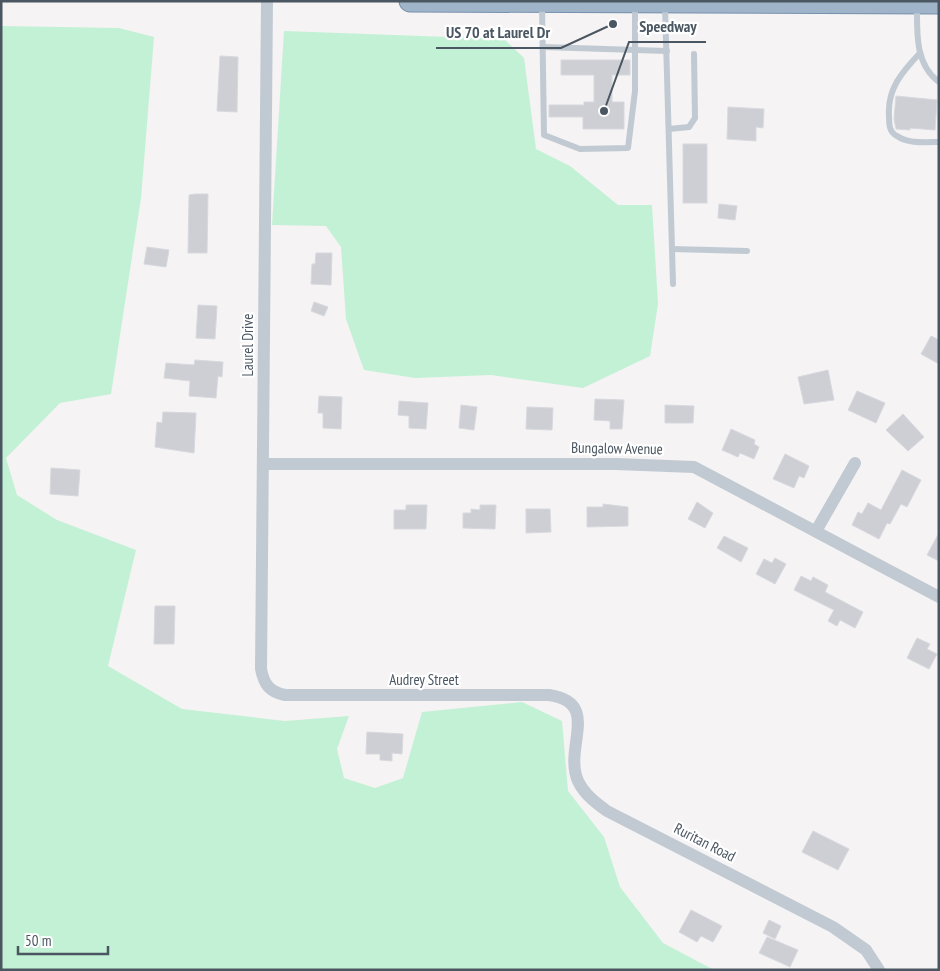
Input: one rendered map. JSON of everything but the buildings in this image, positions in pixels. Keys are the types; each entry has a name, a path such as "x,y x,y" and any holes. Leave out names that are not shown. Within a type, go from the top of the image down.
{"highway":[{"path":"410,1 939,3"}],"street":[{"name":"Laurel Drive","path":"268,1 260,669 263,680 268,688"},
{"path":"816,531 855,463"},
{"name":"Bungalow Avenue","path":"263,464 616,464 694,467 939,598"},
{"name":"Audrey Street","path":"268,688 286,695 550,695 566,699 578,710"},
{"name":"Ruritan Road","path":"578,710 574,766 578,781 594,801 607,811 833,928 866,950 879,970"}],"lane":[{"path":"542,2 544,135 580,149 628,148 635,91 635,2"},
{"path":"665,2 673,284"},
{"path":"917,3 920,53 926,68 939,82"},
{"path":"543,48 667,51"},
{"path":"920,53 900,75 890,94 888,102 890,128 897,136 911,141 939,142"},
{"path":"669,129 689,127 694,118 694,54"},
{"path":"672,250 747,251"}],"green space":[{"path":"1,26 119,28 154,37 141,198 111,394 60,403 6,458 17,495 57,520 136,550 108,666 182,709 285,721 349,716 337,749 344,778 375,788 403,778 422,712 522,702 562,721 568,791 604,837 620,887 663,943 714,970 1,970"},
{"path":"284,31 504,39 524,58 536,149 570,166 618,205 652,205 658,304 650,356 583,388 491,375 415,378 364,370 346,319 341,247 326,226 272,225"}],"place":[{"name":"US 70 at Laurel Dr","path":"613,24"},
{"name":"Speedway","path":"604,111"}]}
